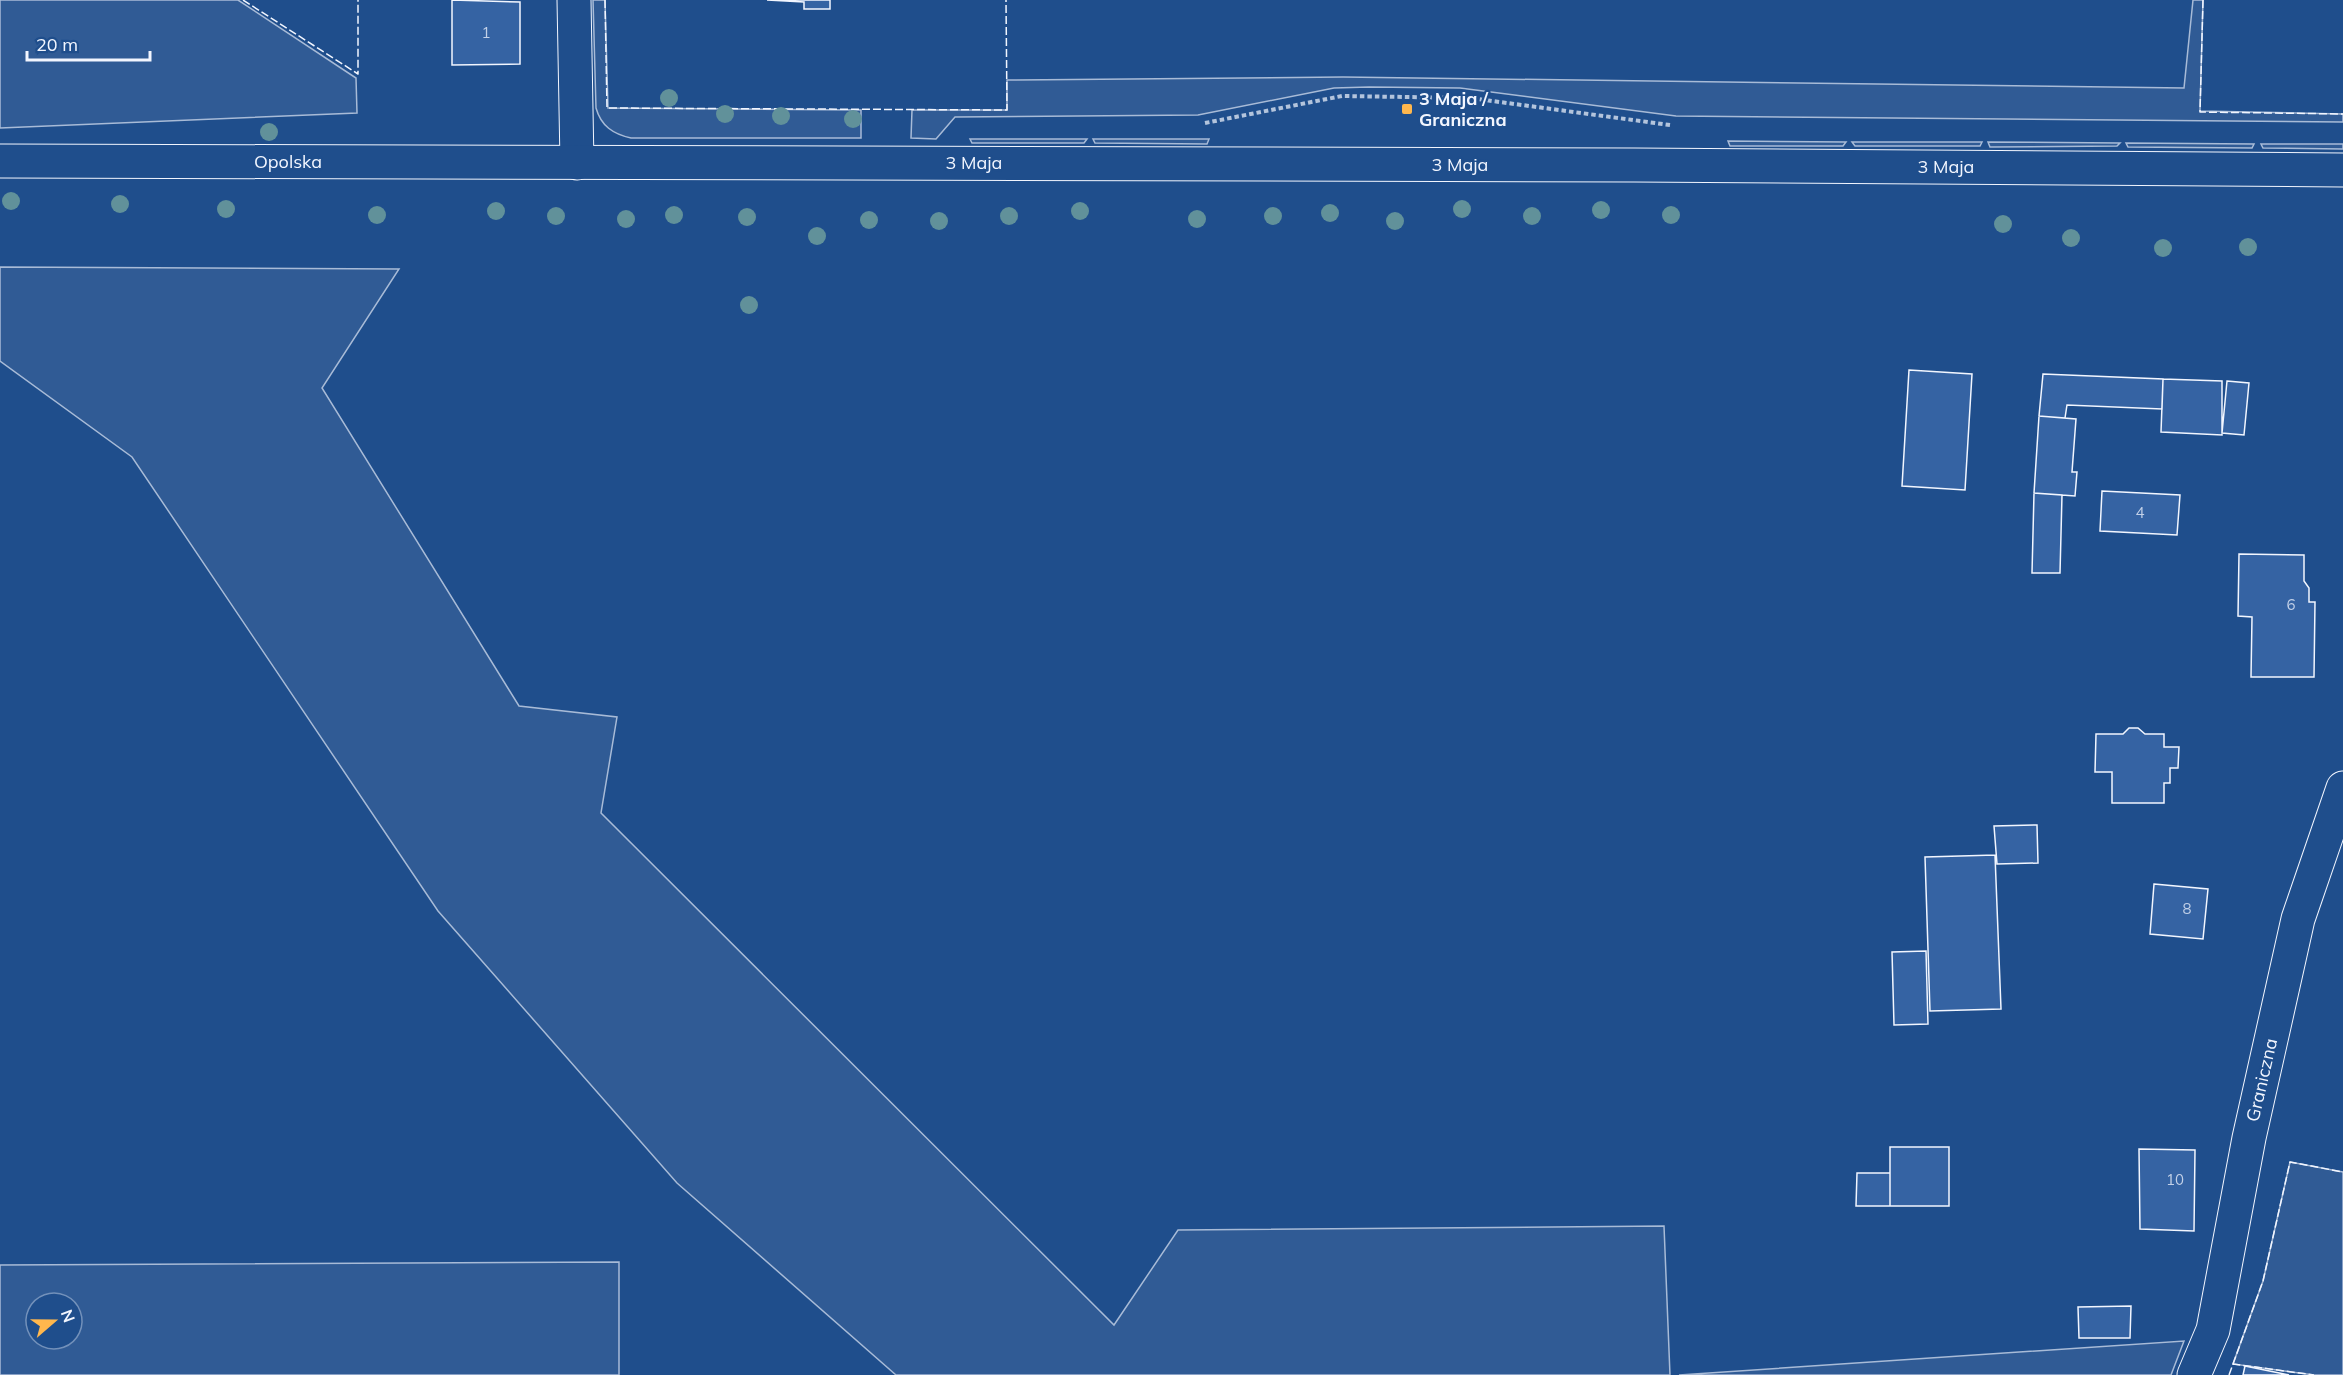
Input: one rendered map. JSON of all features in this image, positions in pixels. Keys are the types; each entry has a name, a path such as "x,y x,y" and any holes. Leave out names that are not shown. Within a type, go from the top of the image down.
{"main road":[{"path":"574,0 577,163"},
{"name":"Opolska","path":"0,161 577,163"},
{"name":"3 Maja","path":"577,163 2343,170"},
{"name":"Graniczna","path":"2194,1375 2213,1330 2249,1138 2298,919 2343,788"}],"shaded area":[{"path":"0,0 238,0 356,78 357,113 0,128"},
{"path":"593,0 605,0 608,108 861,110 861,138 631,138 613,131 601,120 596,108"},
{"path":"2193,0 2203,0 2200,111 2343,114 2343,122 1676,116 1460,88 1369,87 1334,88 1198,115 955,117 936,139 911,138 912,110 1007,110 1007,80 1343,77 2184,88"},
{"path":"970,139 1087,139 1084,143 972,143"},
{"path":"1093,139 1209,139 1207,144 1095,143"},
{"path":"1728,141 1846,142 1843,146 1730,146"},
{"path":"1852,142 1982,142 1980,146 1855,146"},
{"path":"1988,142 2120,143 2117,146 1990,147"},
{"path":"2126,143 2254,144 2252,148 2128,147"},
{"path":"2261,144 2343,144 2343,149 2263,148"},
{"path":"0,267 399,269 322,388 519,706 617,717 601,813 1114,1325 1178,1230 1664,1226 1670,1375 896,1375 677,1183 438,911 132,457 0,361"},
{"path":"2290,1162 2343,1172 2343,1375 2314,1375 2233,1364 2263,1281"},
{"path":"619,1262 619,1375 0,1375 0,1265"},
{"path":"2184,1341 2171,1375 1679,1375"}],"building":[{"path":"452,0 520,2 520,64 452,65"},
{"path":"767,0 830,0 830,9 804,9 804,2"},
{"path":"1909,370 1972,374 1965,490 1902,486"},
{"path":"2043,374 2163,379 2162,409 2067,405 2065,418 2039,416"},
{"path":"2163,379 2222,381 2222,435 2161,432"},
{"path":"2227,381 2249,383 2244,435 2222,433"},
{"path":"2039,416 2076,419 2072,472 2077,472 2075,496 2034,493"},
{"path":"2102,491 2180,495 2177,535 2100,531"},
{"path":"2034,493 2062,495 2060,573 2032,573"},
{"path":"2239,554 2304,555 2304,581 2309,588 2309,602 2315,602 2314,677 2251,677 2252,617 2238,616"},
{"path":"2129,728 2138,728 2145,734 2164,734 2164,747 2179,747 2178,768 2170,768 2170,783 2164,783 2164,803 2112,803 2112,772 2095,772 2096,734 2123,734"},
{"path":"2037,825 2038,863 1997,864 1994,826"},
{"path":"1995,855 2001,1009 1930,1011 1925,857"},
{"path":"2154,884 2208,889 2203,939 2150,934"},
{"path":"1926,951 1928,1024 1894,1025 1892,952"},
{"path":"1890,1147 1949,1147 1949,1206 1890,1206"},
{"path":"2139,1149 2195,1150 2194,1231 2140,1229"},
{"path":"1857,1173 1890,1173 1890,1206 1856,1206"},
{"path":"2131,1306 2130,1338 2079,1338 2078,1307"},
{"path":"2245,1366 2289,1375 2243,1375"}],"fence":[{"path":"243,0 358,74 358,0"},
{"path":"605,0 607,108 1007,110 1006,0"},
{"path":"2203,0 2200,112 2343,114"},
{"path":"2233,1364 2263,1281 2290,1162 2343,1172"},
{"path":"2229,1375 2233,1364 2314,1375"}],"place":[{"name":"3 Maja / Graniczna","path":"1407,109"}]}
